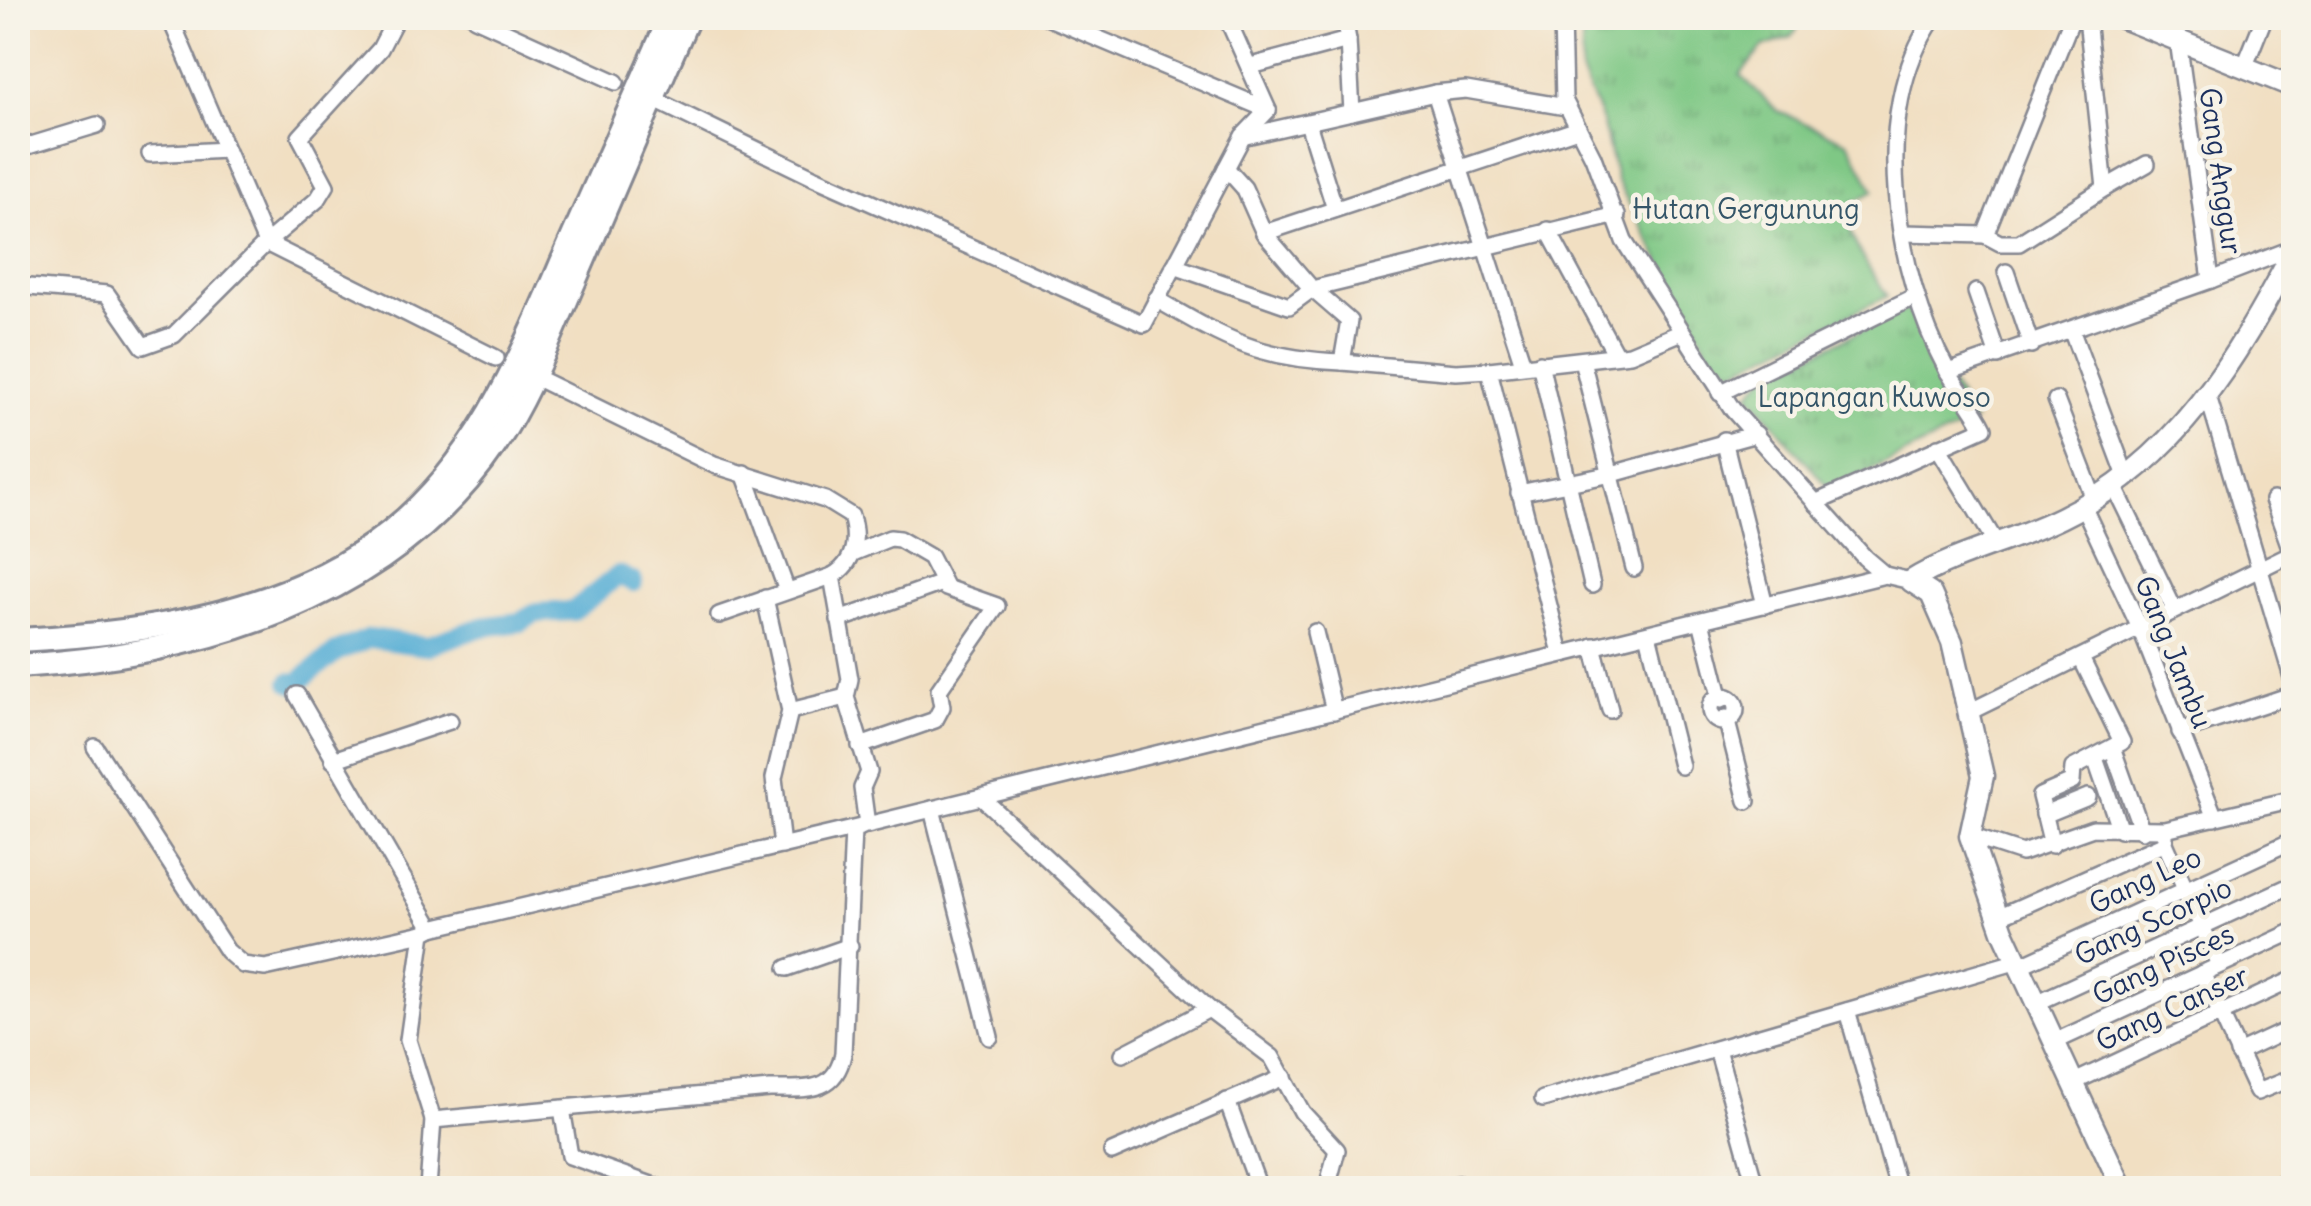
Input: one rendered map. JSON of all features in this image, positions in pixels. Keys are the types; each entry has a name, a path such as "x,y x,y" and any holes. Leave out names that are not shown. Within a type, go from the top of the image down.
{"highway":[{"path":"18,640 189,619 238,606 309,582 391,531 455,467 504,395 670,18"},
{"path":"18,666 167,648 296,608 355,577 470,479 526,393 688,18"}],"main road":[{"path":"2130,19 2244,68 2293,84"},
{"path":"2122,1188 2034,1004 1998,917 1970,836 1983,776 1946,622 1930,594 1911,581 1935,566 2089,502 2176,435 2251,332 2294,250"}],"street":[{"path":"189,18 172,22 266,243 496,358"},
{"path":"18,285 107,294 123,313 135,341 154,345 174,334 266,243 318,199 326,186 300,140 301,134 380,49 396,18"},
{"path":"475,18 616,82"},
{"path":"1048,18 1268,110"},
{"path":"1227,18 1268,110"},
{"path":"1344,18 1352,112"},
{"path":"1562,18 1566,108 1617,215 1624,242 1720,392 1816,503 1885,575"},
{"path":"1816,503 1984,428 1948,372 1916,296 1903,232 1894,136 1898,106 1916,50 1934,18"},
{"path":"1985,235 2072,18"},
{"path":"2088,18 2104,188"},
{"path":"2244,68 2264,18"},
{"path":"1250,66 1348,40"},
{"name":"Gang Anggur","path":"2178,40 2211,280 2294,250"},
{"path":"1244,136 1435,93 1466,90 1566,108"},
{"path":"1435,93 1531,364 1592,585"},
{"path":"659,102 813,177 1144,324 1244,136 1268,110"},
{"path":"1308,123 1334,209"},
{"path":"18,149 97,125"},
{"path":"1264,232 1578,129"},
{"path":"150,154 226,150"},
{"path":"1903,232 1985,235 2000,244 2020,243 2147,164"},
{"path":"1226,168 1244,188 1264,232 1312,289 1349,320 1351,331 1342,362"},
{"path":"1174,266 1289,306 1312,289 1617,215"},
{"path":"1548,230 1616,355"},
{"path":"2006,272 2031,345"},
{"path":"1948,372 2072,332 2211,280"},
{"path":"1976,292 1998,356"},
{"path":"1720,392 1916,296"},
{"path":"1156,299 1210,330 1271,356 1456,372 1616,355 1650,348 1682,332"},
{"path":"2072,332 2120,481 2174,609"},
{"path":"1582,360 1634,568"},
{"path":"1489,370 1560,654"},
{"path":"541,380 714,466 840,506 854,525 852,552 845,567 832,576 719,615"},
{"path":"2208,396 2293,678"},
{"name":"Gang Jambu","path":"2056,400 2089,502 2215,818"},
{"path":"1518,493 1612,474 1756,434"},
{"path":"1724,440 1766,606"},
{"path":"1938,447 1996,543"},
{"path":"744,474 787,590"},
{"path":"1967,713 2293,552 2274,500"},
{"path":"852,552 890,538 899,539 930,557 942,582 997,606 940,690 942,707 936,720 860,746"},
{"path":"95,747 227,951 243,965 265,968 982,798 1885,575 1911,581"},
{"path":"433,1120 810,1090 837,1076 843,1054 850,946 847,916 869,772 846,697 850,678 832,576"},
{"path":"839,620 942,582"},
{"path":"765,598 790,711 790,726 776,767 782,846"},
{"path":"1701,621 1722,700 1734,699 1740,707 1726,718 1747,800"},
{"path":"1315,632 1334,711"},
{"path":"1648,634 1681,766"},
{"path":"1593,646 1610,710"},
{"path":"2052,844 2040,801 2044,792 2072,782 2073,768 2122,742 2081,658"},
{"path":"2180,732 2294,694"},
{"path":"297,695 427,931 408,1040 433,1120 428,1188"},
{"path":"790,711 846,697"},
{"path":"333,760 450,721"},
{"path":"2113,750 2142,831"},
{"path":"2095,758 2120,830"},
{"path":"2044,815 2088,797"},
{"path":"982,798 1209,1009 1263,1049 1284,1077 1302,1112 1338,1150 1328,1188"},
{"path":"1998,917 2165,836 2215,818 2294,799"},
{"path":"932,808 990,1037"},
{"path":"1970,836 2022,853 2093,828 2165,836"},
{"path":"2165,836 2219,965"},
{"name":"Gang Leo","path":"1543,1099 2016,964 2294,840"},
{"name":"Gang Scorpio","path":"2034,1004 2294,884"},
{"name":"Gang Pisces","path":"2054,1042 2294,931"},
{"path":"786,968 850,946"},
{"path":"2202,973 2258,1093 2294,1078"},
{"name":"Gang Canser","path":"2072,1083 2294,979"},
{"path":"1123,1054 1209,1009"},
{"path":"1847,1011 1898,1188"},
{"path":"2238,1053 2294,1027"},
{"path":"1717,1049 1756,1188"},
{"path":"1112,1152 1284,1077"},
{"path":"1227,1101 1259,1188"},
{"path":"562,1109 570,1156 660,1188"},
{"path":"2271,1188 2294,1177 2286,1160"},
{"path":"1438,1188 1459,1184"}],"green space":[{"name":"Hutan Gergunung","path":"1583,18 1804,18 1792,37 1763,47 1740,75 1777,111 1848,142 1874,191 1850,204 1850,228 1887,296 1733,371 1709,351 1617,181 1603,124 1581,72"},
{"name":"Lapangan Kuwoso","path":"1911,307 1941,370 1974,421 1830,490 1749,394 1764,377"}],"waterway":[{"path":"290,682 296,684 336,652 370,638 426,646 482,627 520,622 536,613 573,611 619,575 633,582"}]}
